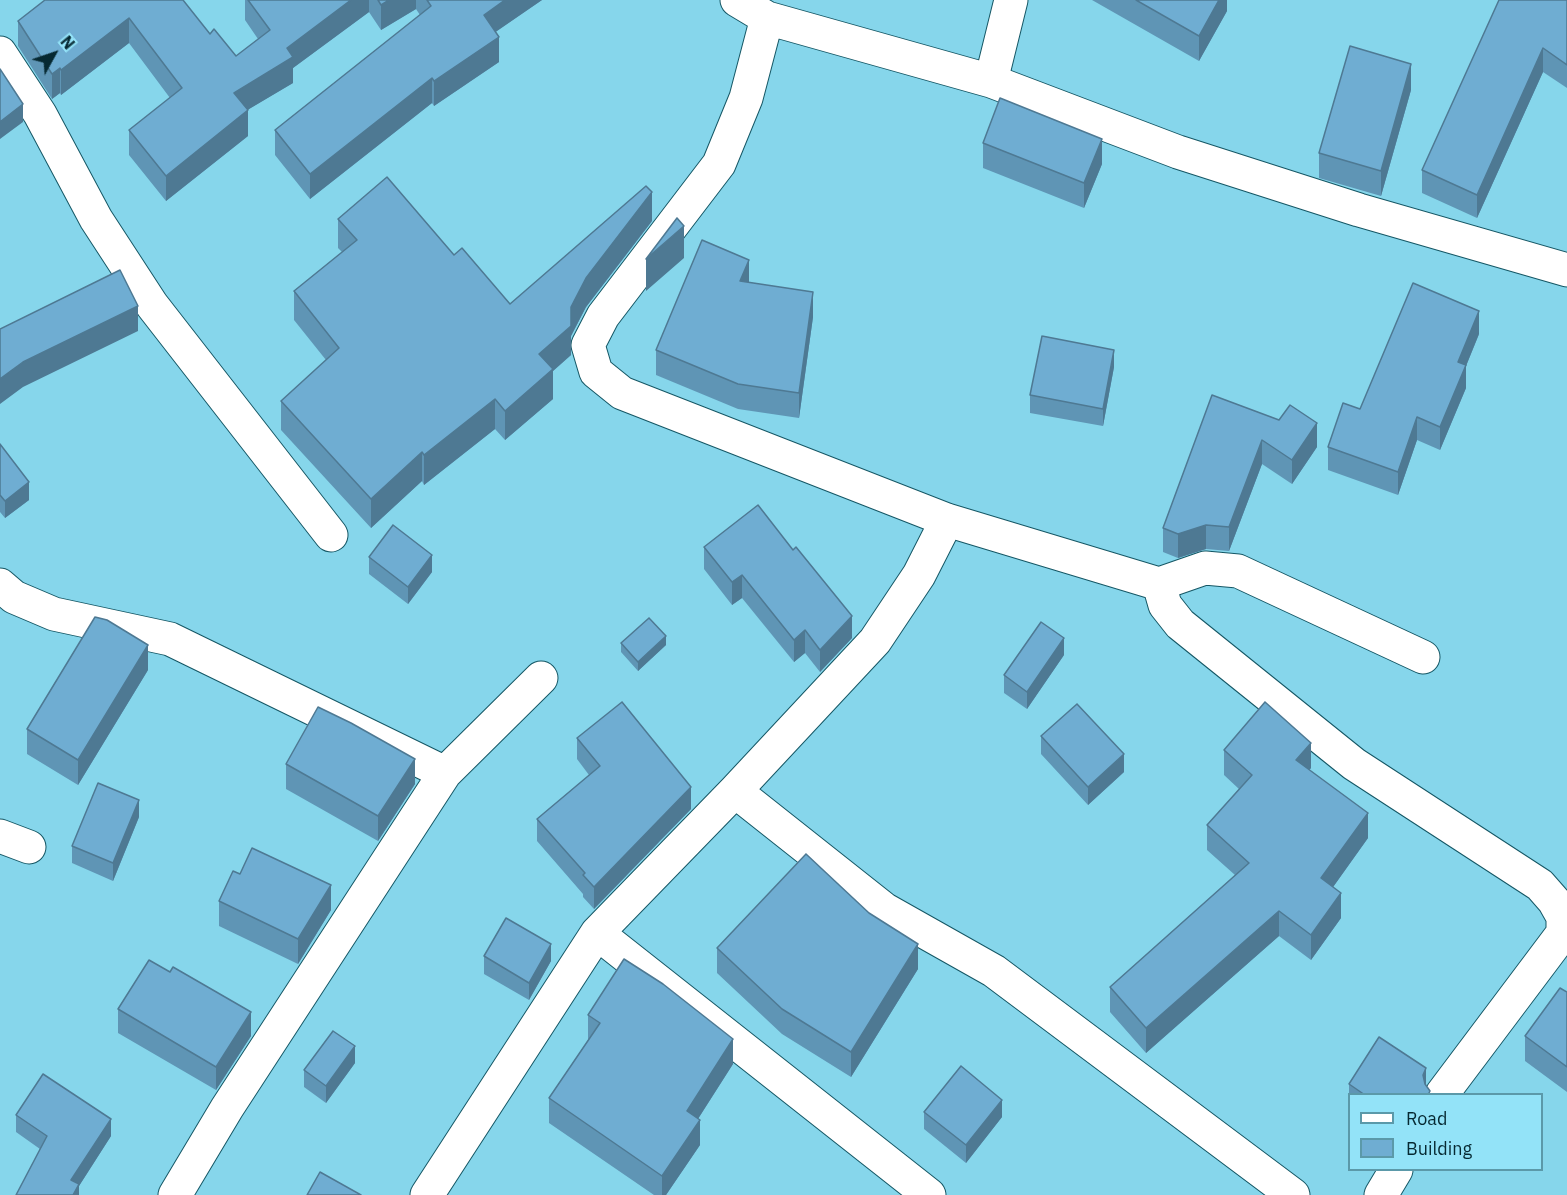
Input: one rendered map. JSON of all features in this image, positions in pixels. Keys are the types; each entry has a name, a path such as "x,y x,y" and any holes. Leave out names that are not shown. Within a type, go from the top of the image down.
{"street":[{"path":"737,0 767,18 991,81 1189,155 1359,210 1567,270"},
{"path":"991,81 1011,0"},
{"path":"767,18 746,98 719,164 603,316 588,345 596,372 622,393 947,520 1159,584 1205,568 1238,571 1423,657"},
{"path":"0,53 39,114 96,219 152,305 331,535"},
{"path":"427,1195 597,933 735,791 874,641 919,575 947,520"},
{"path":"1159,584 1164,605 1180,624 1354,764 1540,885 1554,901 1563,917 1563,933 1443,1093"},
{"path":"0,585 14,597 54,614 170,639 446,773"},
{"path":"174,1195 233,1098 446,773 541,678"},
{"path":"735,791 884,909 994,971 1293,1195"},
{"path":"597,933 929,1195"},
{"path":"1381,1195 1395,1171"}],"building":[{"path":"45,0 183,0 210,34 214,29 236,56 270,30 248,0 351,0 287,48 293,57 234,93 248,110 166,176 129,130 182,88 129,18 61,70 60,68 52,74 18,21"},
{"path":"378,0 389,0 381,5"},
{"path":"427,0 505,0 484,15 499,37 434,81 432,78 310,174 275,130 431,6"},
{"path":"1136,0 1219,0 1199,36"},
{"path":"1499,0 1567,0 1567,65 1543,48 1477,195 1422,170"},
{"path":"1350,46 1411,64 1381,171 1319,153"},
{"path":"0,69 23,104 0,122"},
{"path":"1000,98 1102,139 1084,183 983,143"},
{"path":"387,177 454,255 462,248 510,304 646,186 652,192 586,278 571,307 571,326 539,354 553,369 505,411 495,399 424,455 422,452 371,499 281,401 339,348 294,291 357,240 338,219"},
{"path":"677,218 684,226 646,259"},
{"path":"702,240 749,260 740,281 813,292 799,393 738,384 656,350"},
{"path":"120,270 138,306 23,362 0,379 0,329"},
{"path":"1413,283 1479,311 1458,362 1466,365 1440,427 1417,417 1398,472 1328,447 1343,403 1360,409"},
{"path":"1042,336 1114,350 1103,409 1030,395"},
{"path":"1212,395 1279,420 1290,405 1317,423 1292,460 1262,440 1229,527 1206,525 1178,534 1163,528"},
{"path":"0,444 29,482 5,501 0,495"},
{"path":"758,505 793,550 796,547 852,616 820,650 805,630 794,640 742,575 732,582 704,547"},
{"path":"393,525 432,555 408,587 369,557"},
{"path":"95,617 107,620 148,645 78,760 27,729"},
{"path":"649,618 666,636 638,662 621,643"},
{"path":"1041,622 1064,638 1027,692 1004,675"},
{"path":"622,702 691,787 594,887 583,875 585,873 537,819 600,766 577,738"},
{"path":"1265,702 1311,743 1296,760 1368,813 1321,878 1341,893 1311,935 1279,911 1146,1028 1110,987 1249,863 1207,825 1252,775 1224,750"},
{"path":"1077,704 1124,754 1088,787 1041,736"},
{"path":"318,707 415,759 378,816 286,764"},
{"path":"98,783 139,800 113,863 72,846"},
{"path":"252,848 331,885 298,939 219,901 233,871 240,874"},
{"path":"806,854 869,913 918,944 851,1052 782,1009 717,948"},
{"path":"506,918 551,944 529,983 484,956"},
{"path":"624,959 663,984 733,1039 687,1111 700,1120 662,1176 549,1098 600,1023 588,1015"},
{"path":"149,960 170,972 173,967 251,1012 216,1067 118,1009"},
{"path":"1560,988 1567,992 1567,1067 1525,1036"},
{"path":"333,1031 355,1046 326,1086 304,1070"},
{"path":"1379,1037 1426,1068 1423,1075 1430,1091 1429,1093 1362,1093 1349,1084"},
{"path":"961,1066 1002,1100 966,1145 924,1112"},
{"path":"43,1074 111,1119 71,1180 79,1184 73,1195 16,1195 47,1136 16,1115"},
{"path":"320,1172 361,1195 307,1195"}]}
